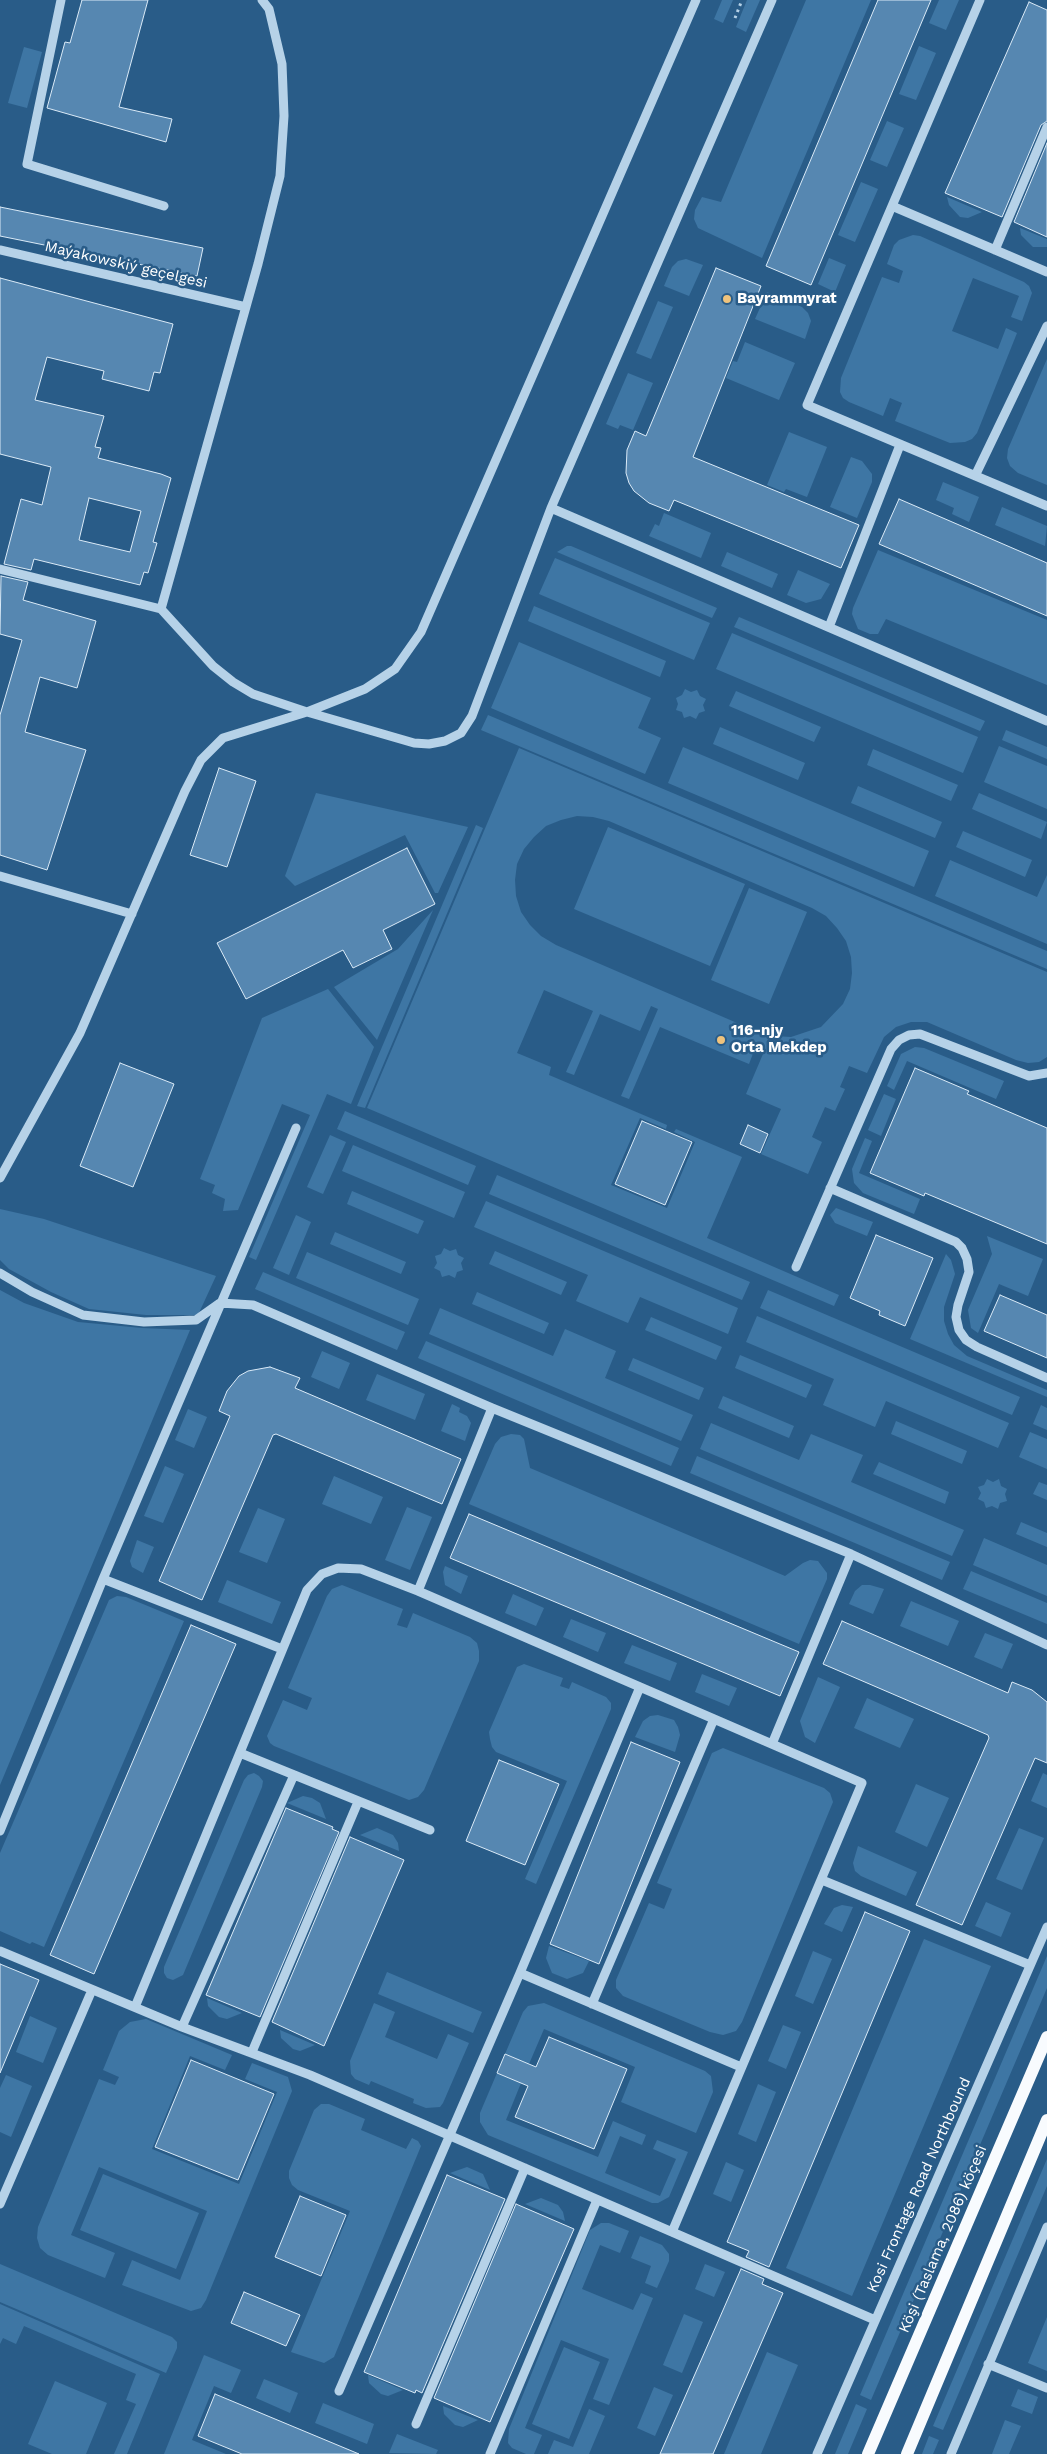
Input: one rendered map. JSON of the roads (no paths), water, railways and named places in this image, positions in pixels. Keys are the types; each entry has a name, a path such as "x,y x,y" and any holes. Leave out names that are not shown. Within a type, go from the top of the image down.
{"main road":[{"name":"Köşi (Taslama, 2086) köçesi","path":"868,2454 1047,2037"},
{"path":"907,2454 1047,2120"}],"street":[{"path":"61,0 27,164 164,206"},
{"path":"160,609 246,307 280,176 284,116 282,64 269,9 262,0"},
{"path":"0,1178 80,1033 185,791 201,760 223,738 307,712 365,689 395,668 421,632 696,0"},
{"path":"0,569 160,609 213,666 233,682 253,694 414,743 429,744 445,741 461,733 472,716 551,508 772,0"},
{"path":"980,0 807,405 1047,506"},
{"path":"995,250 1047,127"},
{"path":"892,206 1047,272"},
{"name":"Maýakowskiý geçelgesi","path":"0,250 246,307"},
{"path":"975,476 1047,326"},
{"path":"829,627 900,445"},
{"path":"551,508 1047,721"},
{"path":"0,876 132,914"},
{"path":"796,1267 891,1049 899,1040 909,1035 920,1034 1028,1076 1047,1073"},
{"path":"0,1831 103,1579 296,1128"},
{"path":"830,1188 956,1242 968,1259 969,1272 956,1316 963,1335 977,1347 1047,1378"},
{"path":"0,1273 32,1292 83,1315 144,1322 196,1320 220,1303 253,1306 492,1408 851,1554 1047,1645"},
{"path":"418,1591 492,1408"},
{"path":"772,1744 851,1554"},
{"path":"135,2007 307,1590 322,1574 338,1568 361,1569 418,1591 862,1783 672,2232"},
{"path":"103,1579 282,1649"},
{"path":"339,2392 520,1973 640,1687"},
{"path":"592,2004 714,1719"},
{"path":"240,1753 430,1830"},
{"path":"182,2027 294,1775"},
{"path":"252,2052 358,1802"},
{"path":"822,1880 1030,1965"},
{"name":"Kosi Frontage Road Northbound","path":"817,2454 1047,1927"},
{"path":"0,1951 182,2027 252,2052 875,2320"},
{"path":"520,1973 741,2067"},
{"path":"0,2204 92,1990"},
{"path":"416,2424 525,2168"},
{"path":"490,2454 597,2200"},
{"path":"950,2454 1047,2227"},
{"path":"988,2364 1047,2388"}],"place":[{"name":"Bayrammyrat","path":"727,299"},
{"name":"116-njy Orta Mekdep","path":"721,1040"}]}
